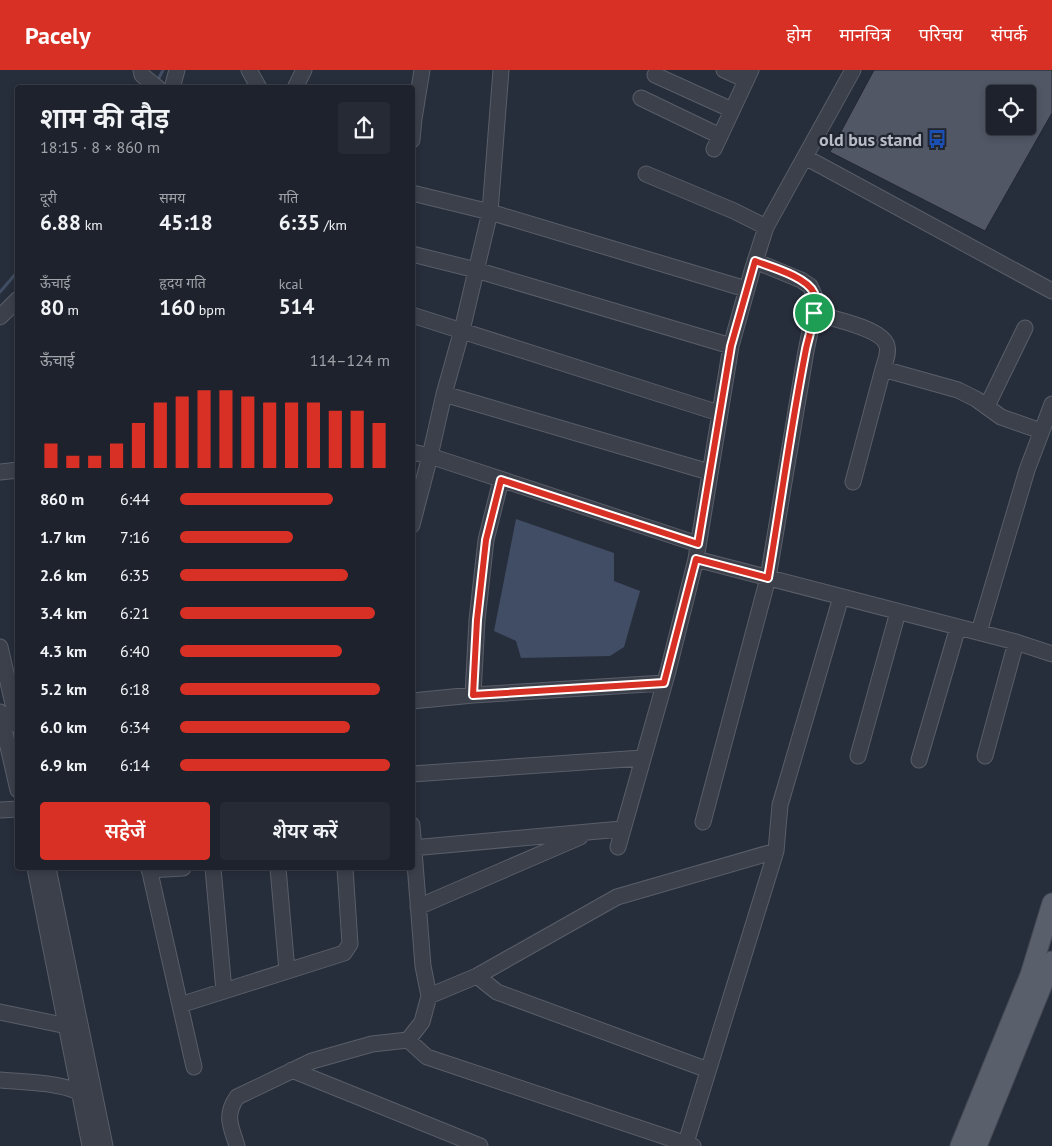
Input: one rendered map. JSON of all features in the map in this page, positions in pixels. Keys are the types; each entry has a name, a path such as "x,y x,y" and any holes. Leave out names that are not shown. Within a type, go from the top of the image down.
{"main road":[{"path":"960,1146 1030,975 1052,904"},
{"path":"977,1146 1050,968"}],"street":[{"path":"173,85 177,70"},
{"path":"249,70 257,85"},
{"path":"296,85 304,70"},
{"path":"415,108 422,70"},
{"path":"415,516 490,212 501,70"},
{"path":"641,98 717,143 749,75 724,70"},
{"path":"618,847 621,829 664,683 696,559 731,346 746,289 766,227 854,70"},
{"path":"655,75 732,110"},
{"path":"805,157 1052,291"},
{"path":"646,174 734,211 766,227"},
{"path":"415,194 490,212 746,289"},
{"path":"415,255 476,270 731,346"},
{"path":"703,822 768,578 816,303 810,286 801,280 755,261"},
{"path":"0,317 15,302"},
{"path":"814,313 868,329 882,337 887,344 888,352 884,369 853,482"},
{"path":"415,317 462,330 719,413"},
{"path":"987,406 1025,328"},
{"path":"884,369 958,390 976,398 1001,417 1041,431"},
{"path":"444,394 709,472"},
{"path":"979,632 1027,470 1052,404"},
{"path":"415,453 698,544"},
{"path":"0,472 15,470"},
{"path":"473,695 477,620 486,540 501,480"},
{"path":"696,559 979,632 1052,654"},
{"path":"408,1040 427,1057 688,1145 708,1070 776,851 780,805 841,597"},
{"path":"858,756 898,612"},
{"path":"920,760 958,627"},
{"path":"985,756 1016,642"},
{"path":"0,647 15,713"},
{"path":"415,701 473,695 664,683"},
{"path":"0,712 15,777"},
{"path":"415,774 642,758"},
{"path":"0,810 15,809"},
{"path":"415,848 621,829"},
{"path":"418,907 593,832"},
{"path":"428,996 477,976 617,896 776,851"},
{"path":"35,870 90,1146"},
{"path":"48,870 105,1146"},
{"path":"149,870 194,1067"},
{"path":"213,870 224,991"},
{"path":"278,870 287,971"},
{"path":"180,1006 344,953 350,944 345,870"},
{"path":"237,1146 230,1120 230,1107 237,1097 312,1060 372,1044 408,1040 422,1022 428,996 423,966 415,870"},
{"path":"477,976 497,992 708,1070"},
{"path":"0,1012 67,1026"},
{"path":"292,1070 480,1146"},
{"path":"0,1080 58,1086 79,1092"}],"water":[{"path":"516,519 614,553 614,581 640,591 624,647 610,656 521,658 516,641 494,631"}],"building":[{"name":"old bus stand","path":"874,70 1052,70 1052,113 985,231 830,152"}],"waterway":[{"path":"157,82 163,70"},
{"path":"0,292 15,274"}],"place":[{"name":"old bus stand","path":"937,139"}],"route":[{"path":"755,261 801,280 810,286 816,303 814,313 768,578 696,559 664,683 473,695 477,620 486,540 501,480 698,544 731,346 755,261"}]}
